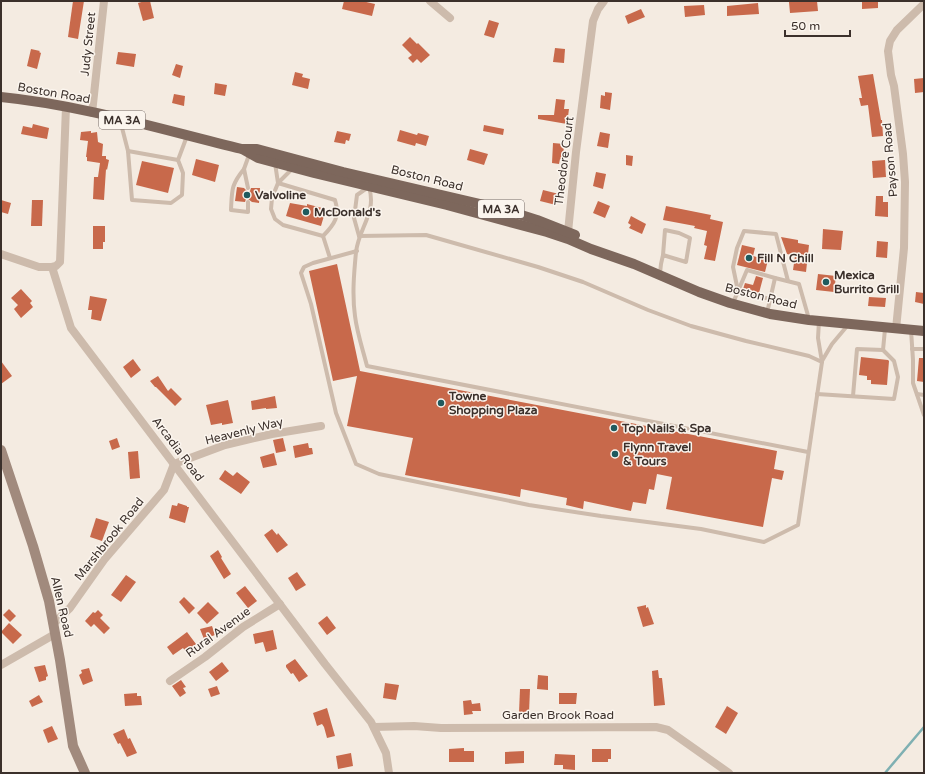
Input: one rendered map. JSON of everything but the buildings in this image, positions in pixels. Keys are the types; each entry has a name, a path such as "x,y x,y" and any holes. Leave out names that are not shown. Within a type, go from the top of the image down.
{"main road":[{"name":"Boston Road","path":"1,97 37,101 66,107 187,136 246,152 258,158 294,168 506,210 568,232 601,247 623,260"},
{"name":"Boston Road","path":"246,152 257,149 522,224 568,239 623,260 699,292 767,314 809,320 924,331"}],"street":[{"name":"Judy Street","path":"92,113 104,1"},
{"path":"430,1 450,18"},
{"name":"Theodore Court","path":"568,232 576,152 593,21 598,9 604,1"},
{"name":"Payson Road","path":"896,329 903,255 905,182 904,154 888,52 890,42 897,30 924,4"},
{"path":"1,254 39,267 52,267 56,266 60,262 66,107"},
{"name":"Arcadia Road","path":"52,267 71,328 280,604 364,712 374,727 386,753 390,773"},
{"name":"Heavenly Way","path":"174,464 225,445 272,434 321,426"},
{"name":"Allen Road","path":"1,450 33,546 49,601 73,746 85,773"},
{"name":"Marshbrook Road","path":"1,665 54,629 104,560 164,490 174,464"},
{"name":"Rural Avenue","path":"170,681 243,628 280,604"},
{"name":"Garden Brook Road","path":"374,727 656,727 668,730 729,773"}],"lane":[{"path":"120,120 128,152 132,200 171,203 182,196 183,173 178,160 187,136"},
{"path":"128,152 178,160"},
{"path":"246,152 244,169 248,188"},
{"path":"275,163 278,183"},
{"path":"294,168 278,183 272,198 271,208 275,219 283,225 324,236"},
{"path":"244,169 236,178 232,189 231,210 248,212 248,202"},
{"path":"359,236 354,218 358,195 370,182"},
{"path":"370,182 372,197 368,219 359,236 356,251 353,293 355,316 367,366 808,452"},
{"path":"278,183 336,200 338,208 334,225 324,236"},
{"path":"660,276 665,230 679,233 690,238 686,262 663,255"},
{"path":"738,291 733,267 737,248 744,231 776,234 788,281"},
{"path":"359,236 426,234 538,266 583,282 648,310 691,326 809,356 822,362"},
{"path":"324,236 330,258"},
{"path":"356,251 313,262 304,267 301,273 311,304 336,413 356,464 379,474 529,505 702,529 764,542 798,525 822,362 818,338 819,321"},
{"path":"733,304 747,270 799,284 809,320"},
{"path":"767,314 775,278"},
{"path":"738,291 770,298"},
{"path":"822,362 832,344 848,324"},
{"path":"883,350 885,328"},
{"path":"911,330 913,383 924,416"},
{"path":"912,348 924,349"},
{"path":"817,394 894,399 898,377 894,361 883,350 858,349 853,396"},
{"path":"917,394 924,395"}],"waterway":[{"path":"885,773 924,727"}],"place":[{"name":"Valvoline","path":"247,195"},
{"name":"McDonald's","path":"306,212"},
{"name":"Fill N Chill","path":"749,258"},
{"name":"Mexica Burrito Grill","path":"826,282"},
{"name":"Towne Shopping Plaza","path":"441,403"},
{"name":"Top Nails & Spa","path":"614,428"},
{"name":"Flynn Travel & Tours","path":"615,454"}]}
